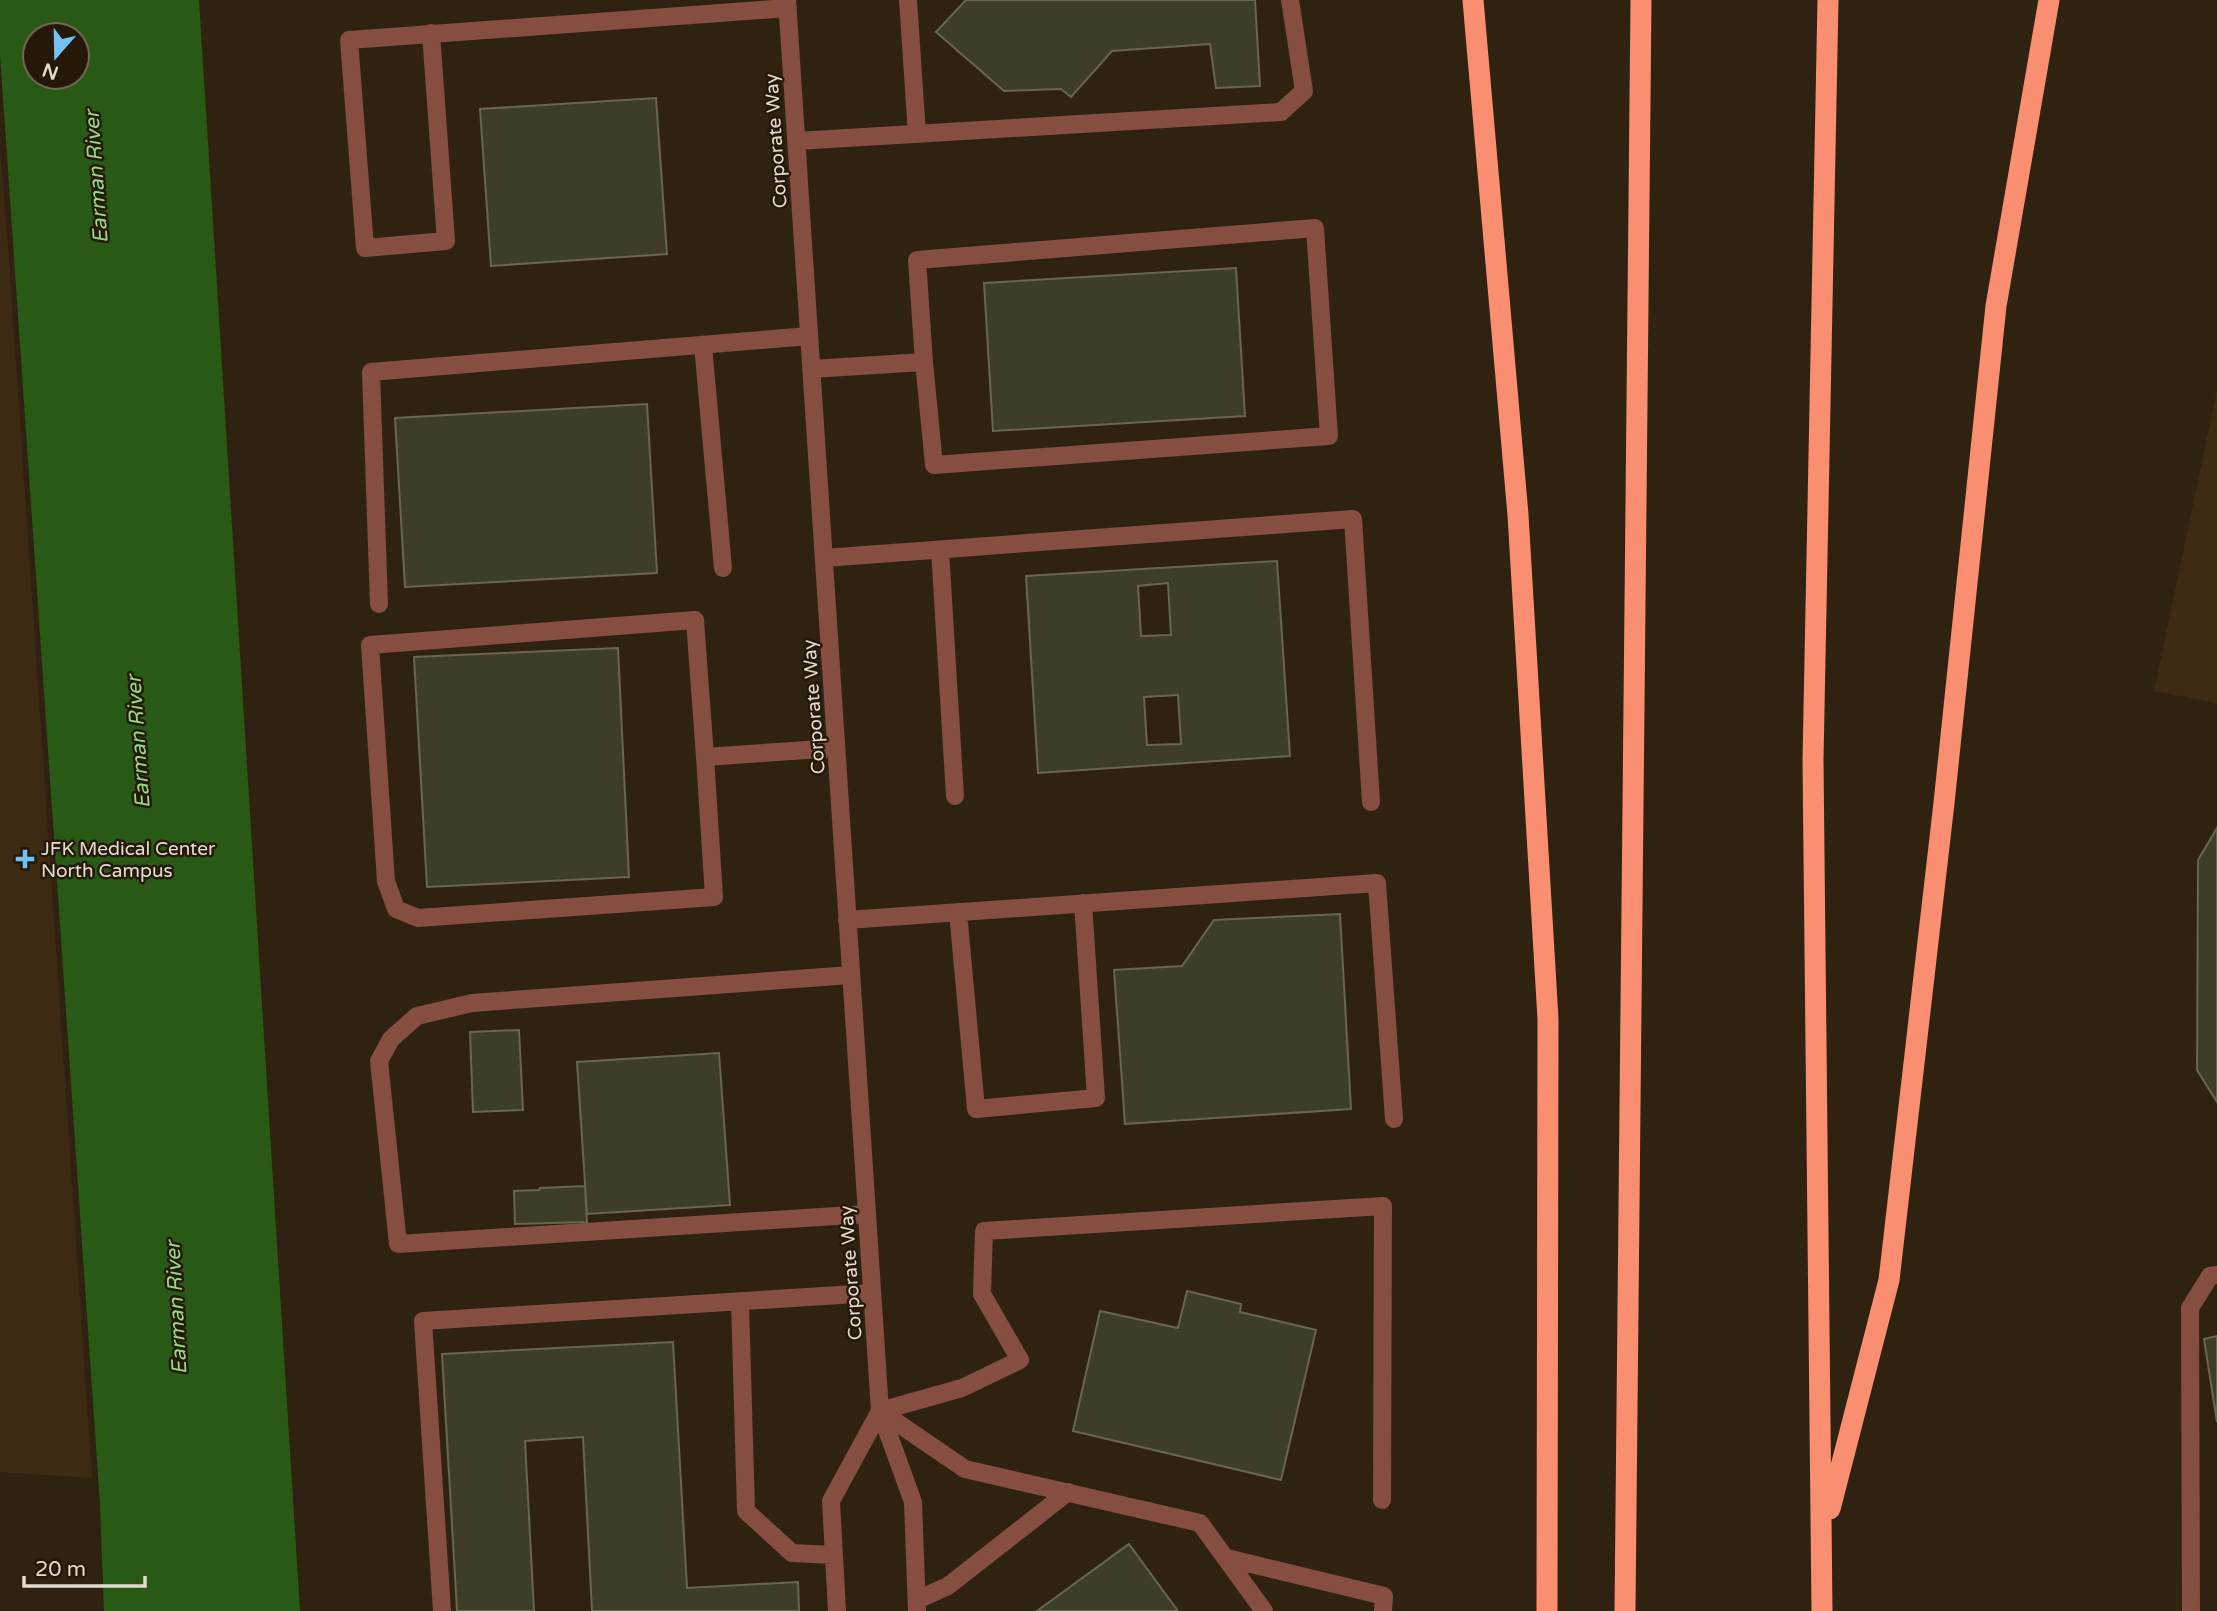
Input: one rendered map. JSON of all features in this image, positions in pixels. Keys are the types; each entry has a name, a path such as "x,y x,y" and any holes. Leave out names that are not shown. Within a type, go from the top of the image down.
{"highway":[{"path":"1473,0 1518,515 1548,1019 1547,1611"},
{"path":"1625,1611 1641,0"},
{"path":"1822,1611 1813,760 1828,0"},
{"path":"1823,1535 1889,1280 1945,790 1996,306 2049,0"}],"lane":[{"path":"908,0 917,134"},
{"path":"797,141 1281,112 1304,91 1290,0"},
{"path":"432,33 446,241 365,248 349,40 432,33 787,4"},
{"name":"Corporate Way","path":"787,4 880,1411 913,1502 917,1605"},
{"path":"1315,228 1329,436 934,465 924,362 917,260 1315,228"},
{"path":"380,604 371,372 809,336"},
{"path":"703,345 723,568"},
{"path":"811,369 924,362"},
{"path":"824,558 1353,519 1371,802"},
{"path":"940,550 955,796"},
{"path":"695,620 705,757 714,898 418,918 397,909 386,881 370,645 695,620"},
{"path":"705,757 836,748"},
{"path":"847,920 1377,883 1394,1119"},
{"path":"958,912 976,1109 1096,1098 1083,903"},
{"path":"851,975 472,1003 418,1016 391,1039 379,1061 398,1244 867,1213"},
{"path":"837,1611 831,1502 880,1411 962,1388 1020,1360 982,1294 984,1230 1383,1206 1382,1500"},
{"path":"2191,1611 2190,1308 2210,1276 2217,1275"},
{"path":"442,1611 423,1321 872,1293"},
{"path":"740,1302 746,1511 792,1553 834,1555"},
{"path":"880,1411 965,1469 1200,1523 1264,1611"},
{"path":"917,1605 948,1586 1068,1492"},
{"path":"1227,1558 1384,1596 1383,1611"}],"shaded area":[{"name":"JFK Medical Center North Campus","path":"0,148 8,246 92,1478 0,1472"},
{"path":"2217,390 2217,703 2154,691"}],"water":[{"name":"Earman River","path":"0,0 199,0 300,1611 104,1611 100,1504 0,54"}],"building":[{"path":"966,0 1255,0 1260,86 1216,88 1210,44 1112,51 1071,97 1061,89 1004,91 936,32"},
{"path":"656,98 667,254 491,266 480,109"},
{"path":"1236,268 1245,416 993,431 984,283"},
{"path":"647,404 657,573 405,587 395,418"},
{"path":"1277,561 1290,756 1038,773 1026,576","holes":["1168,583 1171,635 1141,636 1138,586","1178,695 1181,744 1147,745 1144,697"]},
{"path":"618,648 629,877 427,887 414,657"},
{"path":"2217,828 2217,1102 2197,1070 2198,860"},
{"path":"1340,914 1351,1109 1125,1124 1114,970 1182,966 1214,920"},
{"path":"519,1030 523,1110 473,1112 470,1032"},
{"path":"719,1053 730,1205 587,1214 577,1062"},
{"path":"585,1186 587,1222 515,1224 514,1191"},
{"path":"1187,1291 1241,1304 1240,1312 1316,1330 1281,1480 1073,1431 1100,1311 1178,1328"},
{"path":"2217,1336 2217,1422 2204,1339"},
{"path":"673,1342 687,1588 798,1582 799,1611 592,1611 583,1437 525,1441 534,1611 457,1611 442,1354"},
{"path":"1129,1544 1178,1611 1037,1611"}],"place":[{"name":"JFK Medical Center North Campus","path":"25,859"}]}
